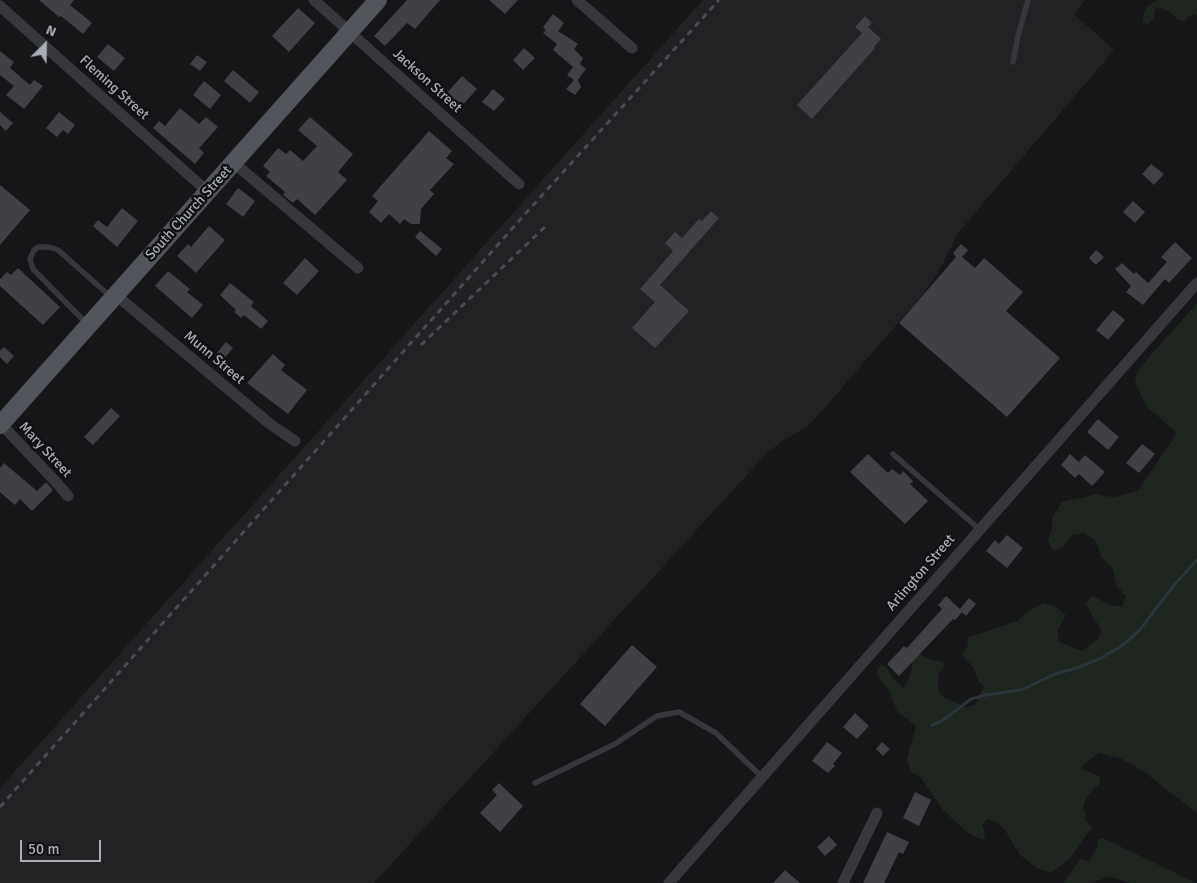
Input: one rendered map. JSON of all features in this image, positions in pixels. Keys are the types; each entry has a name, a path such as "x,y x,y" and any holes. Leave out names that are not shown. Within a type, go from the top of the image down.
{"main road":[{"name":"South Church Street","path":"0,425 378,0"}],"street":[{"name":"Jackson Street","path":"314,0 519,184"},
{"path":"577,0 632,48"},
{"name":"Fleming Street","path":"0,6 208,192"},
{"path":"234,163 358,268"},
{"name":"Arlington Street","path":"669,883 1197,283"},
{"name":"Munn Street","path":"115,297 270,424 295,441"},
{"name":"Mary Street","path":"0,425 68,496"},
{"path":"843,883 877,813"}],"lane":[{"path":"1013,62 1028,0"},
{"path":"89,326 33,269 30,258 34,250 38,246 58,250 115,297"},
{"path":"893,454 979,529"},
{"path":"535,783 615,744 657,716 680,712 716,733 762,777"}],"shaded area":[{"path":"703,0 1085,0 1074,14 1114,50 958,233 938,273 920,298 813,421 766,454 374,883 0,883 0,788"},
{"path":"1157,0 1197,0 1197,16 1195,14 1189,16 1184,21 1177,19 1170,12 1161,8 1155,9 1154,18 1147,25 1143,23 1143,15 1147,7"},
{"path":"1197,303 1197,813 1143,771 1122,759 1099,753 1082,766 1083,770 1100,776 1099,784 1088,795 1083,806 1086,814 1085,820 1092,827 1071,857 1051,873 1037,868 1020,855 1006,832 997,822 987,819 982,826 985,832 984,840 963,829 943,810 921,778 911,772 907,759 916,726 897,711 890,693 876,673 881,664 886,666 891,676 903,688 910,677 914,655 922,655 932,660 943,662 945,667 938,674 938,691 943,697 966,707 975,705 984,687 978,680 974,668 962,655 968,646 967,638 1017,621 1027,612 1043,603 1056,607 1066,615 1057,631 1059,642 1082,651 1099,638 1101,628 1092,616 1086,603 1092,596 1113,606 1122,606 1126,596 1116,585 1112,567 1101,557 1096,541 1084,533 1072,535 1062,548 1053,551 1048,540 1052,528 1052,518 1062,502 1098,494 1114,497 1138,491 1177,433 1147,407 1135,383 1137,371"},
{"path":"1101,838 1196,883 1131,883 1109,877 1090,883 1064,883 1080,859 1088,861 1097,849 1097,841"}],"building":[{"path":"39,0 74,0 70,5 92,23 83,34"},
{"path":"407,0 440,0 415,29 407,23 385,46 374,36"},
{"path":"489,0 518,0 505,14"},
{"path":"298,8 315,23 289,52 272,36"},
{"path":"553,14 564,23 558,31 578,44 574,49 583,58 580,64 586,69 578,80 581,87 575,95 566,89 574,80 567,75 573,67 553,50 557,44 543,33 546,30 543,27"},
{"path":"865,16 872,23 868,27 881,39 812,119 797,105 862,33 855,27"},
{"path":"108,44 125,58 114,71 97,57"},
{"path":"524,48 535,58 523,70 513,60"},
{"path":"0,51 14,62 10,68 30,85 34,80 43,86 24,109 6,95 14,86 0,75"},
{"path":"197,55 207,62 200,71 190,64"},
{"path":"233,70 259,92 250,103 224,81"},
{"path":"462,76 477,89 460,108 445,95"},
{"path":"204,81 221,95 210,109 193,95"},
{"path":"493,89 505,99 494,111 482,102"},
{"path":"180,108 199,124 206,117 218,127 199,148 204,153 195,164 153,128 159,121 165,126"},
{"path":"0,112 13,123 6,131 0,125"},
{"path":"59,112 75,125 68,134 63,130 57,137 46,128"},
{"path":"310,117 353,154 338,172 347,180 315,215 297,199 293,203 283,195 285,192 266,176 270,172 263,166 278,148 286,154 290,150 303,161 317,146 298,130"},
{"path":"429,131 452,151 446,158 454,164 430,190 434,194 421,209 420,224 411,224 404,219 400,224 389,214 381,223 369,212 378,201 372,196"},
{"path":"1151,164 1164,174 1154,185 1142,174"},
{"path":"0,185 30,210 0,245"},
{"path":"238,188 255,201 243,217 226,204"},
{"path":"1133,201 1145,212 1135,223 1123,212"},
{"path":"122,208 138,221 117,247 93,226 98,220 107,227"},
{"path":"711,211 719,218 660,285 689,311 655,348 632,328 655,302 640,289 673,251 665,243 675,232 682,238 699,219 702,221"},
{"path":"209,226 225,240 196,273 177,256 188,244 191,247"},
{"path":"420,231 442,249 436,256 415,237"},
{"path":"1175,242 1192,258 1169,283 1165,279 1143,305 1126,292 1131,286 1115,269 1122,263 1148,283 1167,262 1161,257"},
{"path":"961,244 968,250 962,257 975,268 984,258 1023,292 1006,311 1060,358 1007,417 899,323 956,257 953,253"},
{"path":"1096,250 1104,257 1096,265 1089,258"},
{"path":"305,258 319,271 297,295 283,283"},
{"path":"18,268 60,307 43,325 0,286 0,279 7,272 11,275"},
{"path":"168,271 190,289 187,292 203,305 192,318 155,286"},
{"path":"230,283 254,302 251,306 268,321 261,329 244,315 241,318 234,312 236,310 220,295"},
{"path":"1113,310 1125,320 1108,340 1096,330"},
{"path":"226,342 233,348 222,361 215,355"},
{"path":"4,347 14,356 7,364 0,357 0,351"},
{"path":"273,354 285,365 281,370 307,390 288,414 247,383"},
{"path":"111,408 120,416 93,445 84,437"},
{"path":"1098,419 1119,437 1108,450 1087,432"},
{"path":"1142,444 1155,454 1139,473 1126,463"},
{"path":"868,454 888,473 892,469 900,475 903,471 913,481 910,484 928,501 905,524 850,472"},
{"path":"1070,454 1079,462 1085,455 1105,472 1092,486 1079,474 1075,478 1061,465"},
{"path":"4,463 37,491 46,482 53,490 32,511 20,499 15,505 0,492 0,468"},
{"path":"1007,535 1023,548 1007,568 986,551 995,540 999,544"},
{"path":"946,596 960,609 969,598 976,604 966,616 962,612 955,620 953,619 899,676 887,664 904,646 907,648 942,609 938,605"},
{"path":"632,645 657,667 605,726 580,704"},
{"path":"855,713 869,726 857,739 843,727"},
{"path":"827,742 842,753 833,764 835,766 828,773 812,761"},
{"path":"882,742 890,749 883,756 876,749"},
{"path":"499,783 523,806 500,832 480,813 497,795 492,790"},
{"path":"915,792 931,800 919,826 903,818"},
{"path":"887,832 909,842 903,854 899,852 884,883 863,883"},
{"path":"829,836 837,845 825,856 817,847"},
{"path":"785,870 800,883 773,883"}],"waterway":[{"path":"932,725 942,721 971,699 1021,690 1055,674 1099,659 1120,647 1138,632 1174,585 1197,560"}],"railway":[{"path":"0,807 526,213 719,0"},
{"path":"421,345 548,224"}]}
